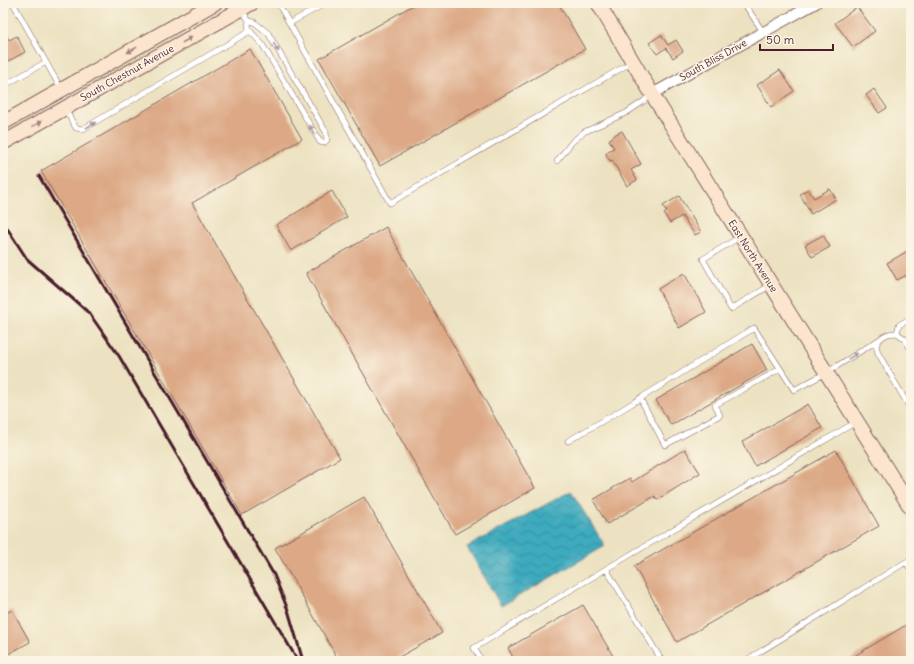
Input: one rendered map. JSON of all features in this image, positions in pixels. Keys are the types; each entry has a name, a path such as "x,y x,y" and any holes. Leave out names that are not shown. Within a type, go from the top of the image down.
{"street":[{"name":"East North Avenue","path":"598,3 652,94 911,508"},
{"name":"South Bliss Drive","path":"652,94 816,3"},
{"name":"South Chestnut Avenue","path":"3,123 208,5"},
{"name":"South Chestnut Avenue","path":"3,143 247,6"}],"lane":[{"path":"13,3 61,90"},
{"path":"278,3 390,203 633,62"},
{"path":"290,23 326,3"},
{"path":"744,3 763,32"},
{"path":"247,6 249,21 248,26 250,31 262,44 320,142 324,144 327,140 326,132 268,34 254,22 249,21"},
{"path":"64,109 76,128 83,129 250,31"},
{"path":"3,86 46,62"},
{"path":"557,161 572,142 584,132 626,113 652,94"},
{"path":"741,237 703,260 731,308 771,285"},
{"path":"897,333 899,325 911,318"},
{"path":"568,441 754,328 794,390 826,373 889,333 897,333 905,339 911,350"},
{"path":"880,339 876,345 878,353 911,410"},
{"path":"640,398 665,445 720,415 715,405 780,369"},
{"path":"482,661 474,648 857,421"},
{"path":"745,661 909,561 911,570"},
{"path":"606,569 662,661"}],"water":[{"path":"571,491 605,546 501,606 467,547"}],"building":[{"path":"417,3 558,3 585,49 380,166 319,59"},
{"path":"857,7 875,31 853,47 835,23"},
{"path":"3,29 9,40 17,36 25,52 3,64"},
{"path":"661,35 668,45 676,40 683,51 673,58 666,48 657,54 649,43"},
{"path":"250,49 302,139 192,203 340,458 242,515 41,171"},
{"path":"780,70 794,91 771,107 757,85"},
{"path":"874,89 887,108 879,113 866,95"},
{"path":"622,131 641,164 631,170 637,180 627,186 612,160 610,161 606,154 614,148 609,140"},
{"path":"808,189 814,198 830,189 836,199 811,214 800,194"},
{"path":"332,191 347,217 291,251 276,225"},
{"path":"679,196 701,232 695,235 682,216 670,223 664,214 667,212 663,206"},
{"path":"386,227 535,488 455,534 306,273"},
{"path":"823,235 830,247 812,257 805,245"},
{"path":"911,249 911,273 897,280 887,263"},
{"path":"684,273 706,312 679,328 658,289"},
{"path":"752,344 767,370 671,425 656,400"},
{"path":"808,404 822,428 755,466 742,442"},
{"path":"685,449 700,473 657,500 655,496 607,524 593,500 630,478 632,482"},
{"path":"836,450 879,526 677,642 634,566"},
{"path":"364,497 442,633 392,661 339,661 275,548"},
{"path":"583,605 616,661 515,661 508,648"},
{"path":"12,610 30,642 3,657 3,615"},
{"path":"911,622 911,661 846,661"}],"railway":[{"path":"39,176 274,575 288,610 303,661"},
{"path":"3,222 27,259 89,313 119,356 298,661"}]}
